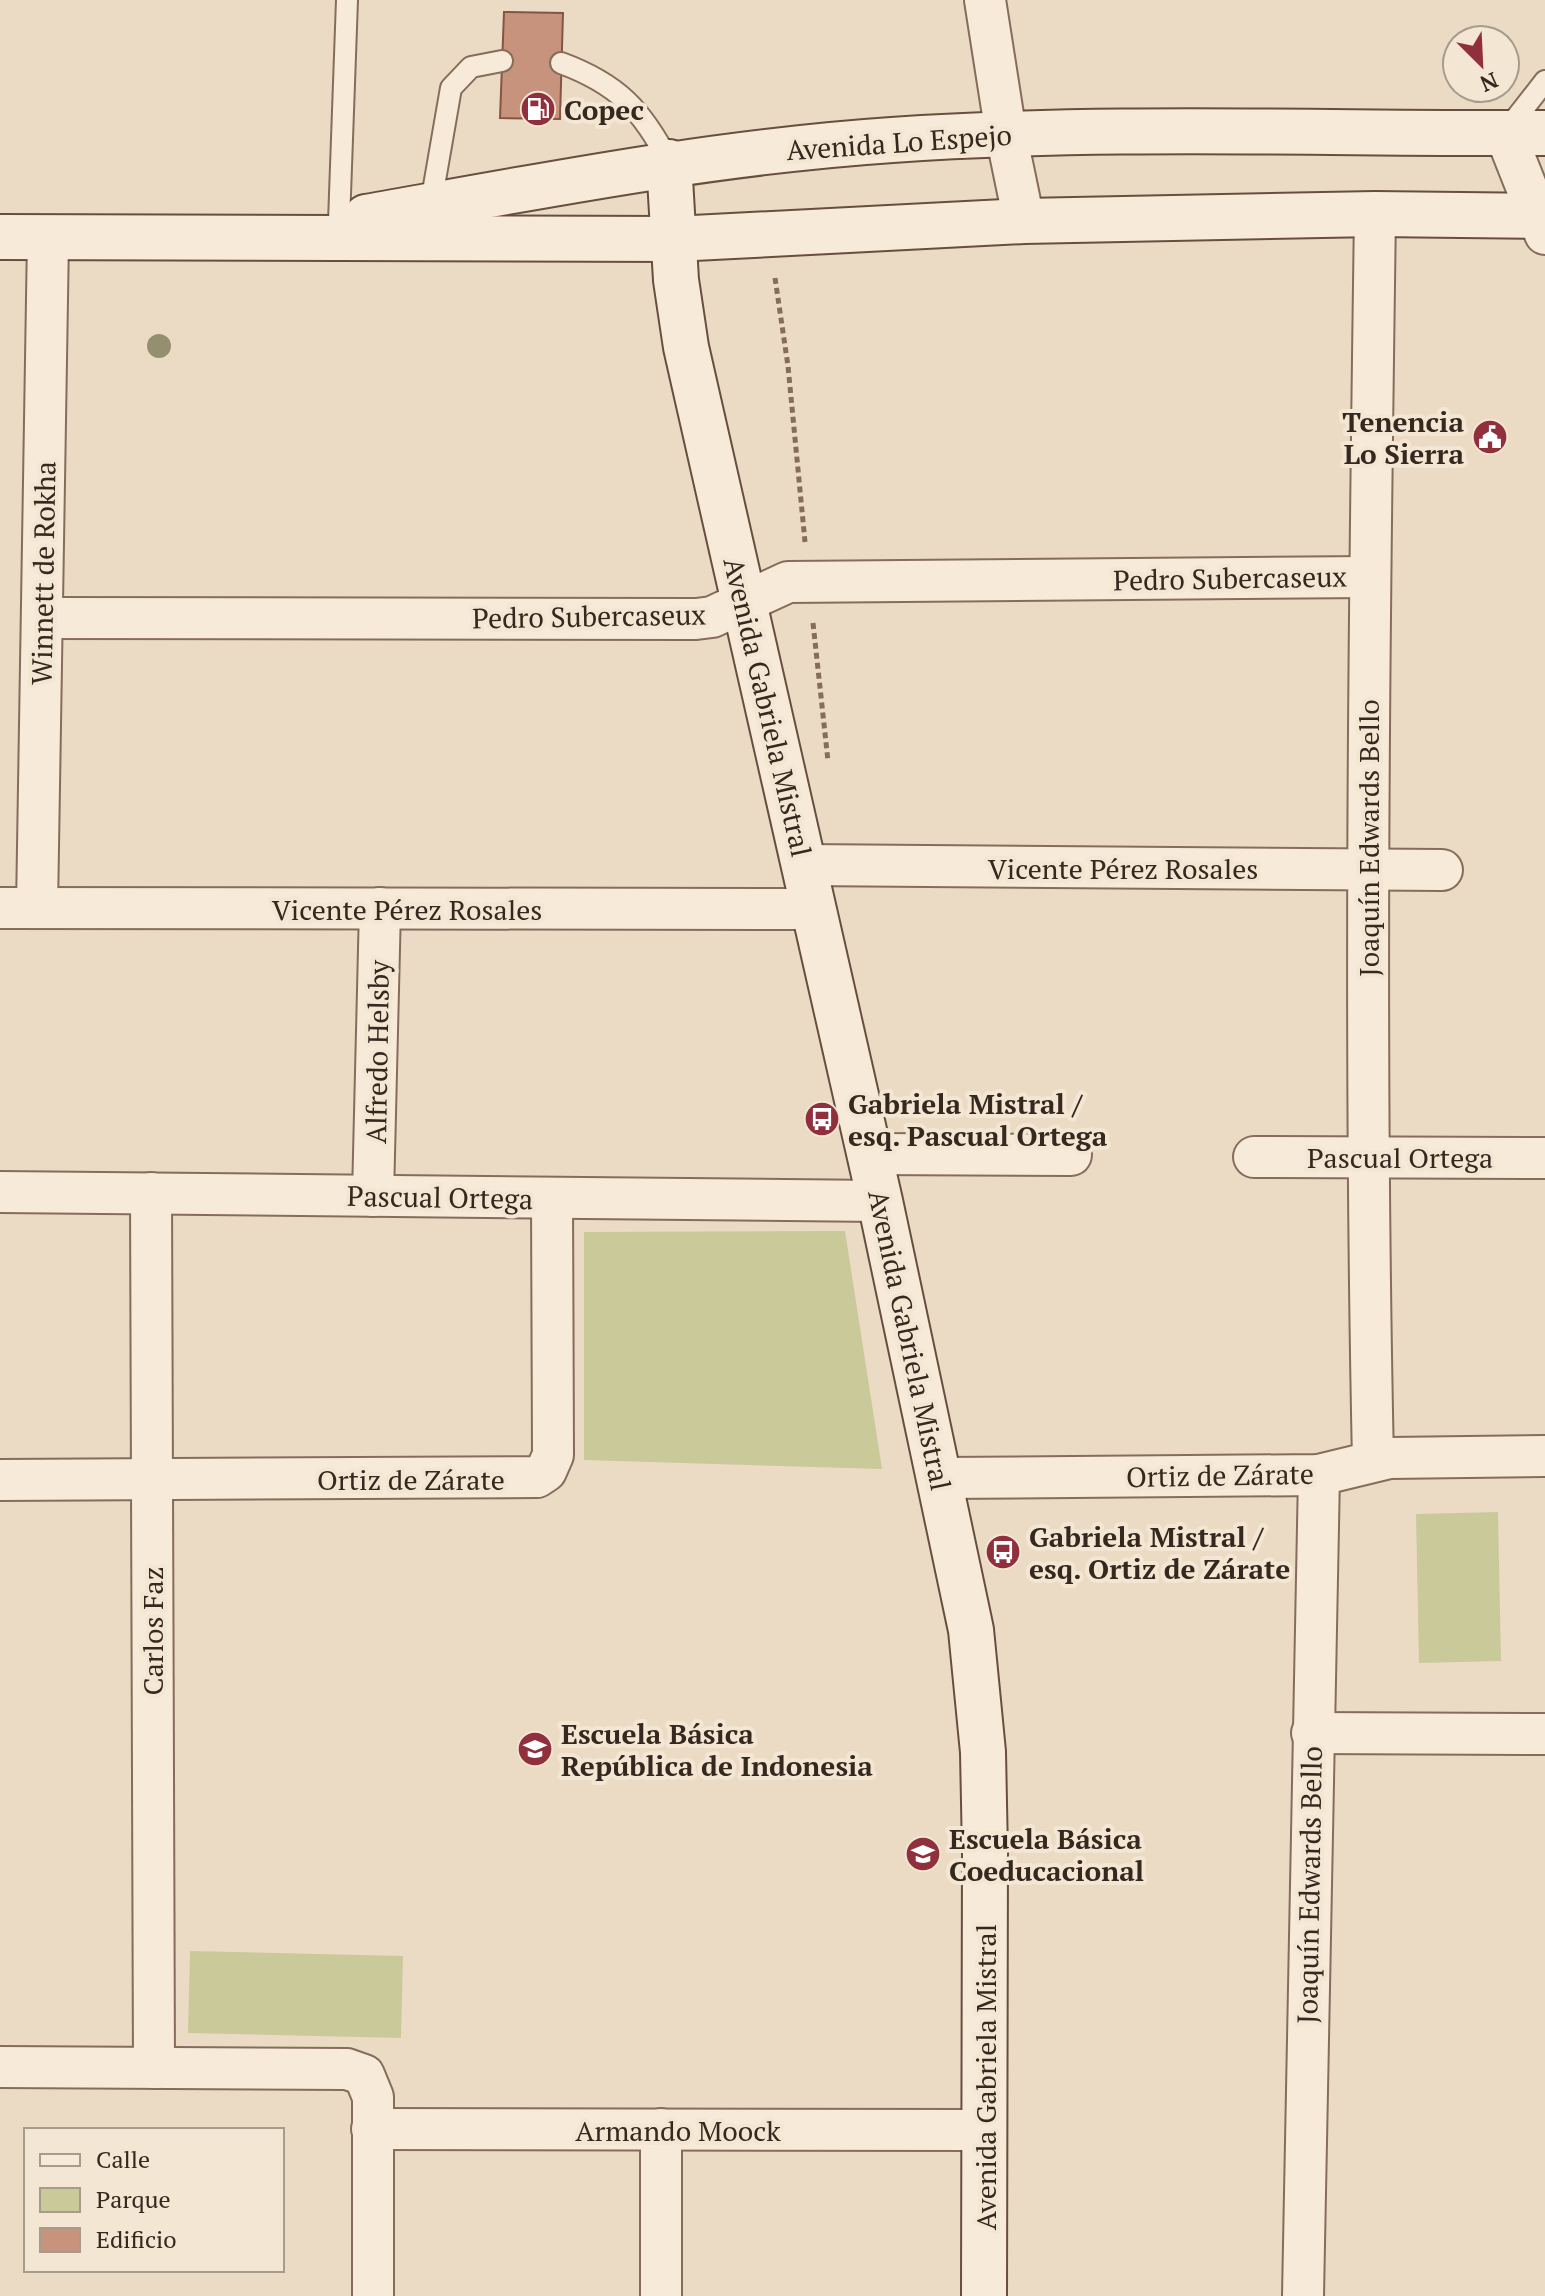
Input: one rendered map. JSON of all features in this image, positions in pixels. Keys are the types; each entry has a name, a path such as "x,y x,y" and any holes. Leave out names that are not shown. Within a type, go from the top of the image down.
{"main road":[{"name":"Avenida Lo Espejo","path":"0,237 259,236 429,221 669,162 893,140 1006,134 1525,133"},
{"name":"Avenida Gabriela Mistral","path":"669,162 686,347 880,1201 971,1630 983,1752 984,2296"},
{"name":"Avenida Lo Espejo","path":"259,236 339,222 429,221 674,239 1024,221 1375,214 1543,222"}],"street":[{"path":"985,0 1006,134 1024,221"},
{"path":"1525,133 1543,222"},
{"name":"Joaquín Edwards Bello","path":"1373,1461 1366,1157 1366,869 1375,214"},
{"name":"Winnett de Rokha","path":"18,908 42,618 48,238"},
{"name":"Pedro Subercaseux","path":"42,618 696,619 712,617 788,582 1370,577"},
{"name":"Vicente Pérez Rosales","path":"804,865 1442,870"},
{"name":"Vicente Pérez Rosales","path":"18,908 814,909"},
{"name":"Alfredo Helsby","path":"373,1196 380,908"},
{"path":"869,1154 1071,1155"},
{"name":"Pascual Ortega","path":"1254,1157 1545,1158"},
{"name":"Pascual Ortega","path":"0,1192 880,1201"},
{"name":"Carlos Faz","path":"151,1193 154,2068"},
{"name":"Ortiz de Zárate","path":"0,1480 537,1477 546,1471 553,1455 552,1198"},
{"name":"Ortiz de Zárate","path":"941,1478 1319,1475 1373,1461 1545,1456"},
{"name":"Joaquín Edwards Bello","path":"1303,2296 1319,1475"},
{"path":"1312,1733 1545,1734"},
{"path":"0,2067 347,2069 364,2075 372,2089 373,2296"},
{"name":"Armando Moock","path":"372,2129 984,2130"},
{"path":"661,2129 661,2296"}],"lane":[{"path":"339,222 347,0"},
{"path":"429,221 451,88 471,67 502,61"},
{"path":"561,63 596,76 627,100 652,130 669,162"},
{"path":"1525,133 1545,81"}],"green space":[{"path":"845,1231 882,1469 584,1460 584,1232"},
{"path":"1498,1512 1501,1661 1419,1663 1416,1514"},
{"path":"190,1951 403,1956 401,2038 188,2033"}],"building":[{"path":"504,12 563,13 560,119 500,118"}],"place":[{"name":"Copec","path":"538,109"},
{"name":"Tenencia Lo Sierra","path":"1490,437"},
{"name":"Gabriela Mistral / esq. Pascual Ortega","path":"822,1119"},
{"name":"Gabriela Mistral / esq. Ortiz de Zárate","path":"1003,1552"},
{"name":"Escuela Básica República de Indonesia","path":"535,1749"},
{"name":"Escuela Básica Coeducacional","path":"923,1854"}]}
